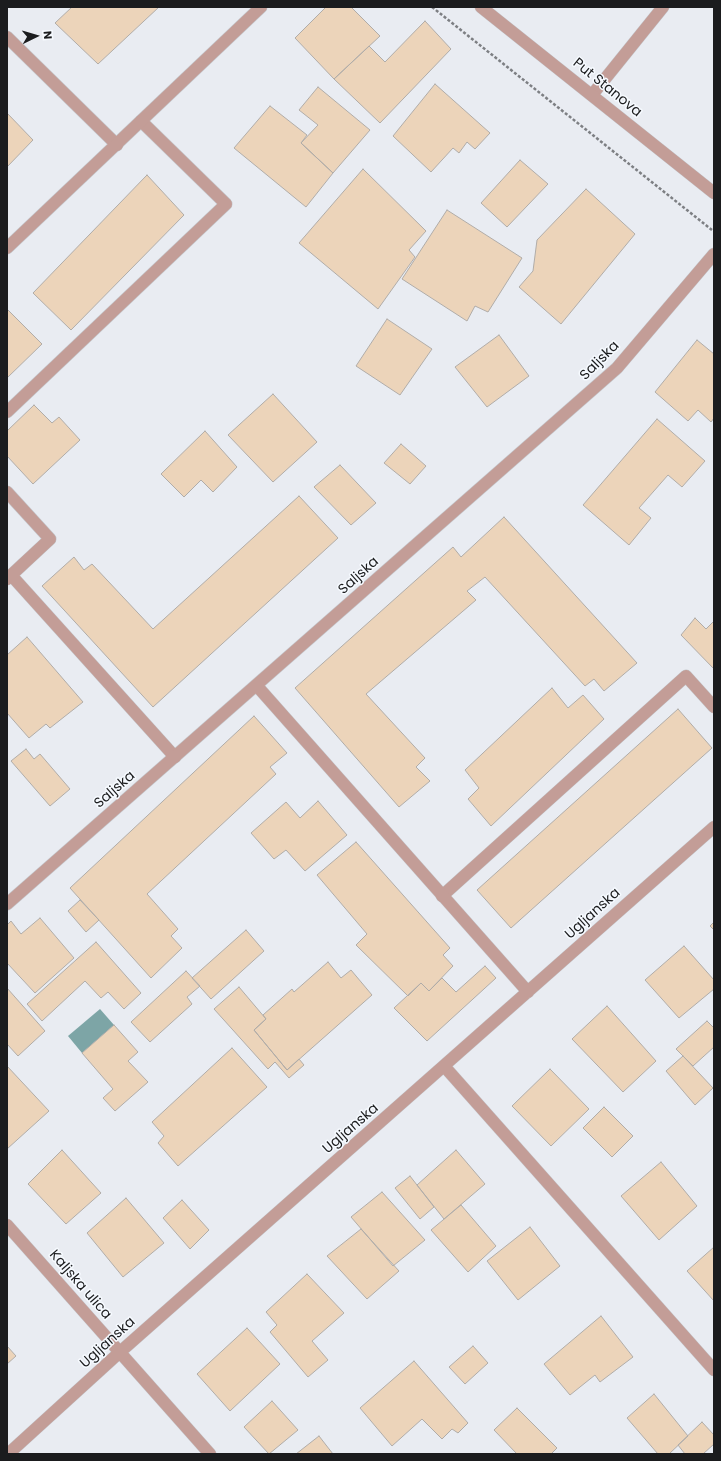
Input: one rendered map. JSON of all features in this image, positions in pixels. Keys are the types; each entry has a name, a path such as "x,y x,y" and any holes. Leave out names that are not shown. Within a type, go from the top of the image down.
{"street":[{"path":"7,248 261,7"},
{"name":"Put Stanova","path":"481,7 714,193"},
{"path":"592,95 662,7"},
{"path":"7,37 116,145"},
{"path":"7,412 226,204 141,121"},
{"name":"Saljska","path":"7,904 617,368 714,254"},
{"path":"7,492 50,539 9,577 175,757"},
{"path":"442,896 686,676 714,707"},
{"path":"256,686 528,992"},
{"name":"Ugljanska","path":"8,1454 120,1352 714,827"},
{"path":"444,1066 714,1370"},
{"name":"Kaljska ulica","path":"7,1225 210,1454"}],"path":[{"path":"432,7 714,231"}],"water":[{"path":"100,1009 114,1025 82,1053 68,1036"}],"building":[{"path":"72,7 159,7 98,64 55,23"},
{"path":"326,7 351,7 380,36 334,79 295,38"},
{"path":"425,21 451,49 380,123 334,79 369,46 385,62"},
{"path":"435,84 490,133 475,149 467,142 459,153 453,148 431,172 393,136"},
{"path":"318,87 370,130 333,173 301,143 318,125 299,110"},
{"path":"270,106 307,135 301,143 333,173 306,207 234,148"},
{"path":"7,113 33,140 7,167"},
{"path":"520,160 548,184 507,227 481,203"},
{"path":"363,169 426,231 409,250 415,257 378,309 299,243"},
{"path":"147,175 184,215 71,330 33,293"},
{"path":"586,189 635,234 561,324 519,287 533,271 537,240"},
{"path":"447,210 522,258 488,312 475,306 467,321 402,279"},
{"path":"7,309 42,344 7,378"},
{"path":"387,319 432,349 400,395 356,366"},
{"path":"499,335 529,376 487,407 455,367"},
{"path":"697,340 714,354 714,418 711,422 698,410 688,421 655,392"},
{"path":"273,394 317,442 273,482 228,435"},
{"path":"34,405 52,423 59,417 80,440 33,484 7,456 7,431"},
{"path":"657,419 705,461 682,487 668,475 639,508 651,518 629,545 583,505"},
{"path":"205,431 237,467 213,492 201,480 184,497 161,474"},
{"path":"401,444 426,466 410,484 384,463"},
{"path":"340,465 376,503 351,525 314,487"},
{"path":"299,496 338,538 153,707 42,586 74,557 84,570 92,564 153,629"},
{"path":"504,517 637,663 604,691 594,679 585,686 485,577 467,591 476,600 366,694 425,758 416,767 430,781 399,807 295,688 453,547 461,557"},
{"path":"695,618 706,629 714,621 714,669 681,635"},
{"path":"27,637 83,702 50,728 46,724 29,738 7,713 7,655"},
{"path":"552,688 568,708 583,695 604,719 491,826 468,799 479,788 465,770"},
{"path":"678,709 712,748 511,928 477,890"},
{"path":"254,716 287,753 270,767 276,774 147,894 178,929 171,936 182,948 151,978 70,888"},
{"path":"26,749 34,759 40,754 70,789 50,806 11,761"},
{"path":"318,801 347,835 305,871 286,850 274,859 251,833 286,802 300,818"},
{"path":"356,842 450,948 443,955 453,966 429,991 421,983 408,996 356,945 367,934 317,875"},
{"path":"80,900 99,920 86,932 68,911"},
{"path":"40,918 74,958 35,993 7,963 7,925 11,921 21,934"},
{"path":"714,922 714,930 710,926"},
{"path":"246,930 264,951 211,999 192,978"},
{"path":"96,942 141,993 124,1009 108,992 101,998 85,981 42,1021 27,1004"},
{"path":"684,946 714,980 714,989 679,1018 645,980"},
{"path":"328,962 341,978 351,970 372,995 287,1070 254,1030 266,1019 263,1015 292,989 294,992"},
{"path":"485,966 496,978 427,1041 394,1008 421,983 429,991 442,978 456,992"},
{"path":"186,971 200,986 187,997 192,1004 150,1042 131,1022"},
{"path":"239,987 266,1019 254,1030 287,1070 299,1059 304,1065 289,1078 275,1062 268,1069 214,1009"},
{"path":"7,988 45,1031 18,1056 7,1044"},
{"path":"607,1006 656,1061 623,1092 572,1039"},
{"path":"707,1021 714,1028 714,1047 693,1066 676,1049"},
{"path":"114,1025 138,1052 128,1061 148,1082 115,1111 103,1098 113,1089 82,1053"},
{"path":"232,1048 267,1087 178,1166 158,1143 164,1136 152,1122"},
{"path":"683,1056 713,1088 695,1105 666,1071"},
{"path":"7,1066 49,1111 7,1149"},
{"path":"550,1069 589,1109 551,1146 512,1106"},
{"path":"604,1107 633,1136 612,1157 583,1128"},
{"path":"62,1150 101,1193 66,1224 28,1184"},
{"path":"456,1150 485,1184 444,1219 417,1185"},
{"path":"661,1162 697,1206 659,1240 621,1196"},
{"path":"410,1176 434,1207 420,1219 395,1188"},
{"path":"382,1192 425,1240 393,1266 351,1217"},
{"path":"126,1198 164,1243 123,1277 87,1233"},
{"path":"182,1200 209,1230 190,1249 163,1218"},
{"path":"461,1205 496,1246 468,1272 431,1230"},
{"path":"530,1227 560,1266 518,1300 487,1261"},
{"path":"361,1229 399,1271 367,1299 327,1256"},
{"path":"714,1247 714,1301 687,1271"},
{"path":"307,1274 344,1313 312,1341 328,1360 308,1377 270,1332 277,1325 266,1312"},
{"path":"601,1316 633,1357 600,1382 595,1375 570,1395 544,1364"},
{"path":"247,1328 280,1364 230,1411 197,1374"},
{"path":"7,1346 16,1356 7,1364"},
{"path":"473,1346 488,1363 465,1384 449,1367"},
{"path":"414,1361 468,1423 458,1433 452,1429 442,1439 422,1419 392,1446 360,1408"},
{"path":"654,1394 688,1436 669,1454 658,1454 627,1418"},
{"path":"272,1401 298,1430 269,1454 244,1427"},
{"path":"517,1408 557,1448 551,1454 517,1454 494,1430"},
{"path":"702,1422 714,1435 714,1444 703,1454 685,1454 678,1445"},
{"path":"319,1436 333,1454 296,1454"}]}
